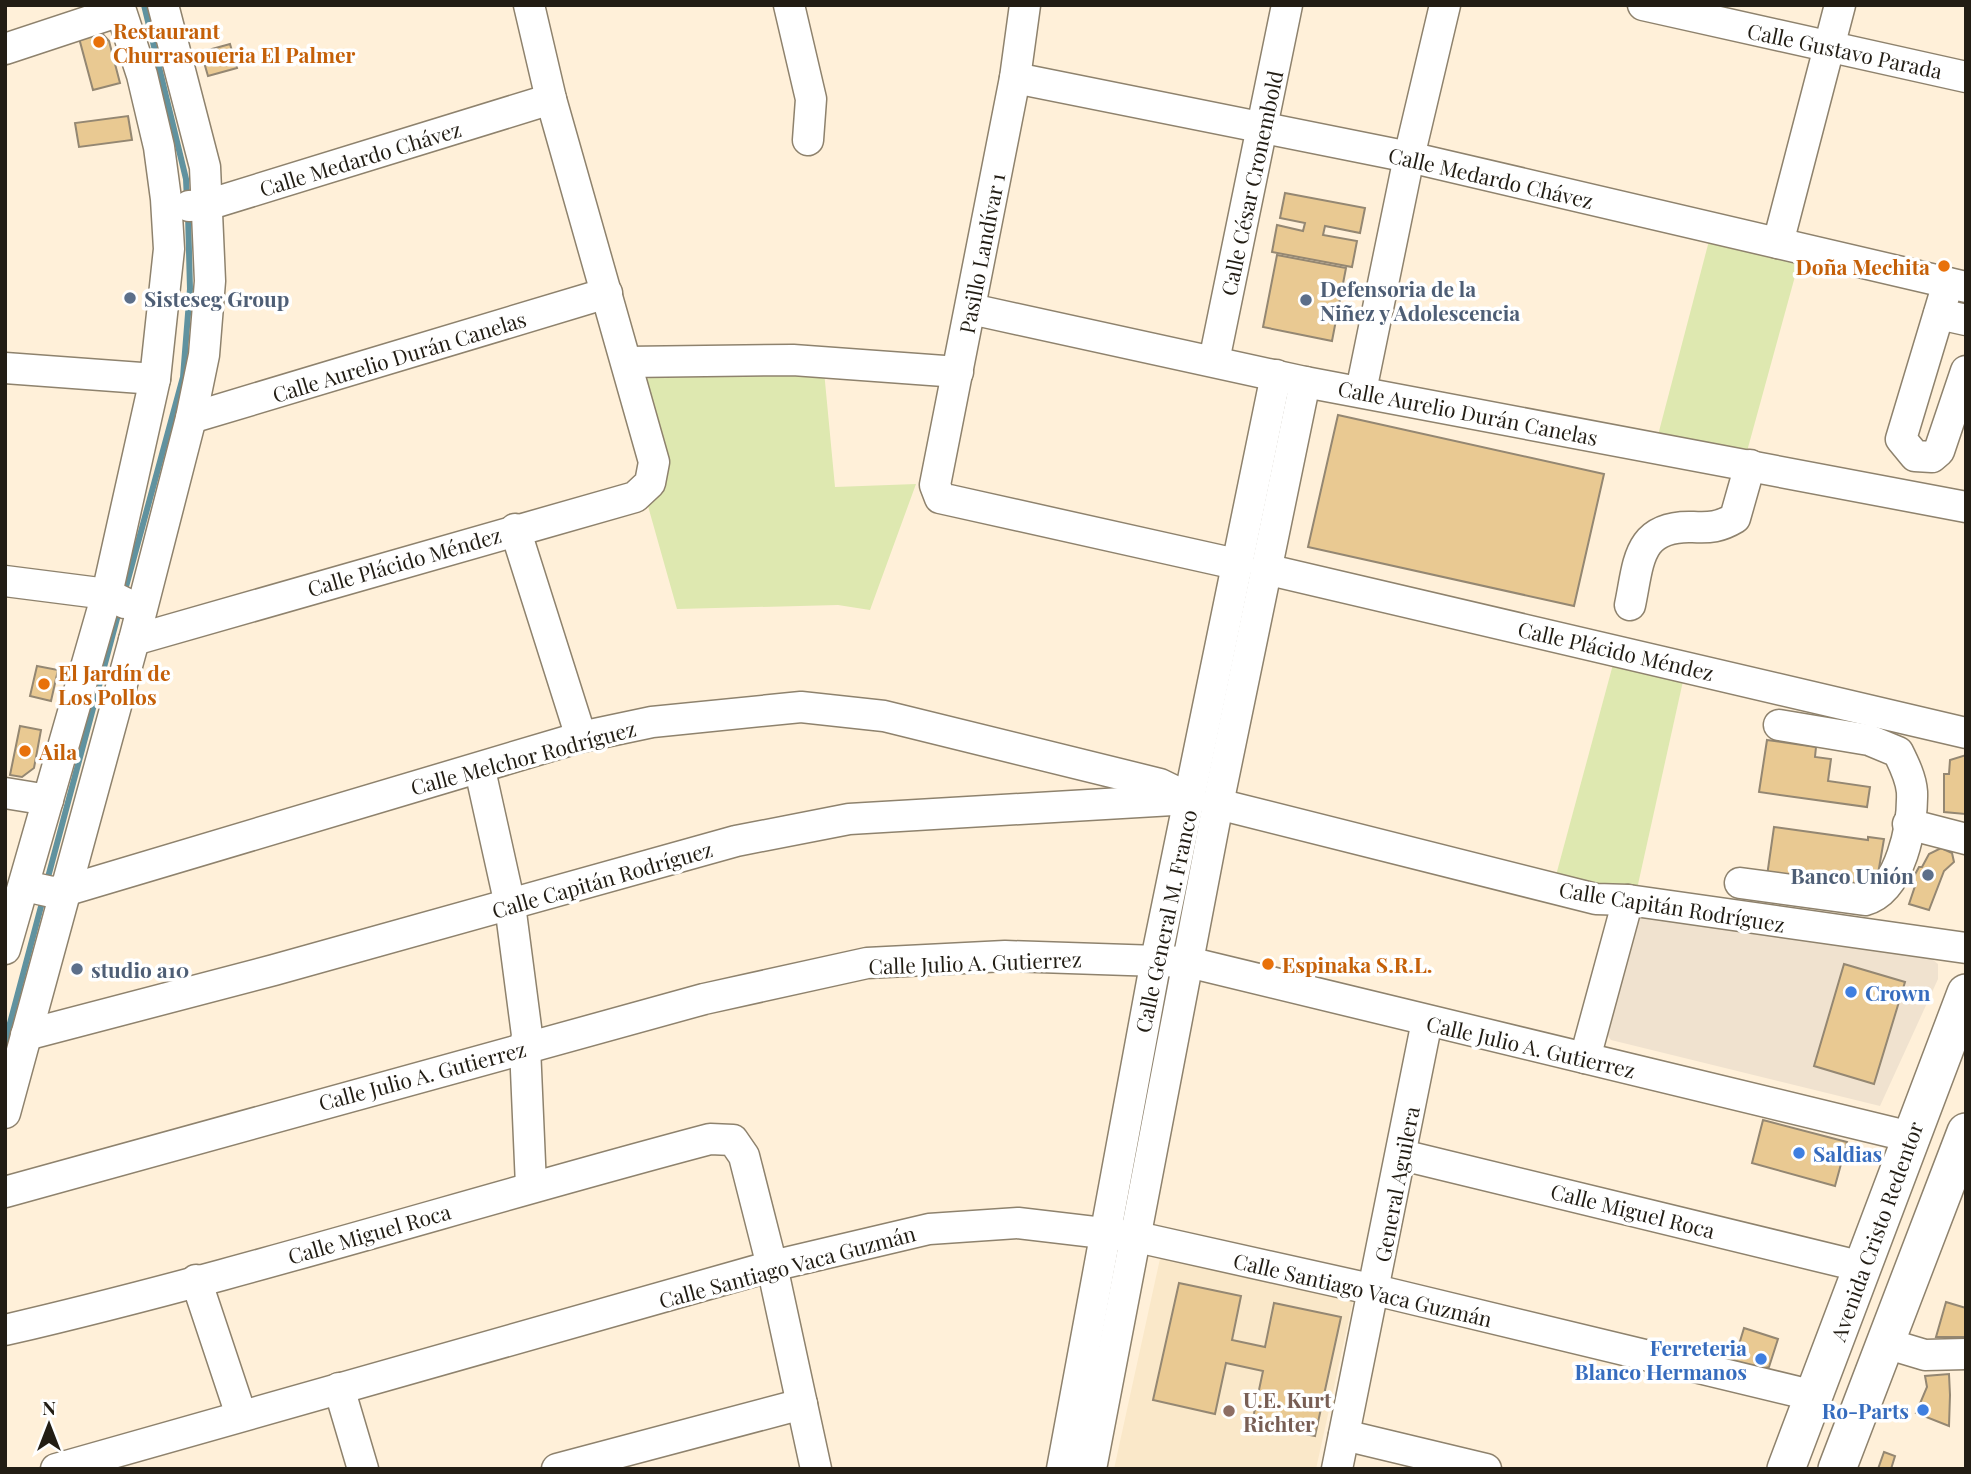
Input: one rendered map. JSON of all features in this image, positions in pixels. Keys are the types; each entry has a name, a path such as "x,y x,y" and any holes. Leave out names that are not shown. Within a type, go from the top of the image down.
{"main road":[{"name":"Avenida Cristo Redentor","path":"1786,1469 1966,993"},
{"path":"1837,1469 1885,1343 1954,1198 1966,1132"},
{"path":"1797,1469 1809,1412"}],"street":[{"path":"5,949 45,889 134,640 123,602 155,379 169,249 205,167 163,5"},
{"path":"529,5 551,99 627,362 793,360 958,372"},
{"path":"789,5 811,99 808,140"},
{"name":"Pasillo Landívar 1","path":"1025,5 971,309 934,485 940,498 1236,564"},
{"name":"Calle César Cronembold","path":"1214,361 1287,5"},
{"path":"1361,391 1409,157 1445,5"},
{"name":"Calle Gustavo Parada","path":"1643,5 1723,14 1829,46 1966,76"},
{"path":"1778,243 1840,5"},
{"path":"5,49 119,8 142,75 156,135 187,206 210,281 204,355 191,418 48,800 45,889 26,1035 5,1113"},
{"name":"Calle Medardo Chávez","path":"1014,78 1409,157 1957,285"},
{"name":"Calle Medardo Chávez","path":"187,206 551,99"},
{"path":"1957,285 1952,317 1901,439 1915,456 1925,459 1939,451 1966,371"},
{"name":"Calle Aurelio Durán Canelas","path":"191,418 607,293"},
{"name":"Calle Aurelio Durán Canelas","path":"971,309 1290,379 1966,507"},
{"name":"Calle Plácido Méndez","path":"134,640 515,529 635,498 650,483 654,462 627,362"},
{"path":"5,368 155,379"},
{"name":"Calle General M. Franco","path":"1062,1469 1156,960 1204,801 1265,569 1274,459 1290,379"},
{"name":"Calle General M. Franco","path":"1091,1469 1188,962 1204,801 1236,564 1274,459"},
{"path":"1630,606 1640,558 1647,541 1655,534 1676,526 1715,528 1735,518 1750,465"},
{"path":"515,529 582,737"},
{"name":"Calle Plácido Méndez","path":"1265,569 1966,733"},
{"path":"5,581 123,602"},
{"name":"Calle Melchor Rodríguez","path":"45,889 480,769 582,737 652,722 801,707 884,716 952,731 1160,784 1204,801"},
{"path":"1740,883 1865,900 1877,897 1892,877 1910,819 1912,789 1898,752 1870,740 1779,725"},
{"path":"480,769 510,905 527,1035 525,1047 531,1186"},
{"path":"5,793 48,800"},
{"name":"Calle Capitán Rodríguez","path":"26,1035 510,905 736,841 849,819 1204,801 1596,899 1628,900 1966,948"},
{"path":"1910,819 1966,823"},
{"path":"1910,819 1966,839"},
{"path":"1585,1058 1628,900"},
{"name":"Calle Julio A. Gutierrez","path":"5,1192 704,999 867,963 1005,957 1188,962 1911,1137"},
{"name":"General Aguilera","path":"1337,1469 1427,1021"},
{"name":"Calle Miguel Roca","path":"5,1330 101,1308 531,1186 710,1139 733,1140 744,1156 772,1266"},
{"name":"Calle Miguel Roca","path":"1402,1155 1863,1267"},
{"name":"Calle Santiago Vaca Guzmán","path":"56,1469 772,1266 929,1229 1018,1223 1137,1237 1375,1290 1809,1412"},
{"path":"772,1266 816,1469"},
{"path":"196,1280 241,1415"},
{"path":"1885,1343 1925,1355 1966,1354"},
{"path":"339,1388 363,1469"},
{"path":"557,1469 802,1404"},
{"path":"1344,1435 1486,1469"}],"shaded area":[{"path":"1641,915 1927,955 1938,964 1938,979 1880,1106 1611,1040 1603,1030 1632,927"},
{"path":"1161,1254 1354,1296 1316,1469 1114,1469"}],"green space":[{"path":"1710,237 1800,258 1746,455 1657,439"},
{"path":"824,371 835,487 916,484 870,610 838,605 677,609 646,499 642,389 646,379 660,375"},
{"path":"1615,657 1685,672 1637,889 1555,879"}],"building":[{"path":"99,30 109,41 120,83 93,90 79,38"},
{"path":"230,44 237,68 208,76 201,52"},
{"path":"128,116 132,140 79,147 75,123"},
{"path":"1285,193 1365,208 1360,233 1325,226 1323,235 1357,241 1352,267 1272,252 1277,225 1303,231 1305,223 1280,218"},
{"path":"1277,255 1346,268 1332,341 1263,327"},
{"path":"1338,415 1604,474 1574,606 1308,547"},
{"path":"37,666 58,670 51,701 30,696"},
{"path":"20,726 41,730 34,768 22,777 10,775"},
{"path":"1767,740 1816,747 1815,757 1831,759 1828,781 1870,787 1867,807 1759,792"},
{"path":"1966,755 1965,814 1944,812 1944,774 1949,774 1950,760"},
{"path":"1774,827 1868,840 1868,837 1884,839 1877,880 1857,877 1855,888 1767,876"},
{"name":"Banco Unión","path":"1941,848 1952,853 1954,862 1944,871 1929,910 1909,904 1916,883 1912,880 1919,867 1922,867 1929,854"},
{"path":"1844,964 1905,982 1874,1084 1814,1066"},
{"name":"Saldias","path":"1763,1120 1847,1142 1835,1186 1752,1163"},
{"path":"1179,1283 1241,1296 1232,1340 1265,1347 1274,1303 1341,1317 1315,1436 1252,1423 1263,1371 1226,1363 1215,1414 1153,1400"},
{"path":"1946,1302 1966,1308 1966,1337 1936,1337"},
{"path":"1744,1328 1778,1339 1769,1367 1761,1369 1734,1361"},
{"path":"1949,1374 1949,1426 1916,1413 1927,1387 1925,1376"},
{"path":"1884,1452 1895,1456 1891,1469 1878,1469"}],"waterway":[{"path":"144,5 186,179 187,200"},
{"path":"124,594 183,377 190,289 188,214"},
{"path":"47,881 119,611"},
{"path":"5,1042 43,899"}],"place":[{"name":"Restaurant Churrasoueria El Palmer","path":"99,42"},
{"name":"Doña Mechita","path":"1944,266"},
{"name":"Sisteseg Group","path":"130,298"},
{"name":"Defensoria de la Niñez y Adolescencia","path":"1306,300"},
{"name":"El Jardín de Los Pollos","path":"44,684"},
{"name":"Aila","path":"25,751"},
{"name":"Banco Unión","path":"1928,875"},
{"name":"Espinaka S.R.L.","path":"1268,964"},
{"name":"studio a10","path":"77,969"},
{"name":"Crown","path":"1851,992"},
{"name":"Saldias","path":"1799,1153"},
{"name":"Ferreteria Blanco Hermanos","path":"1761,1359"},
{"name":"Ro-Parts","path":"1923,1410"},
{"name":"U.E. Kurt Richter","path":"1229,1411"}]}
